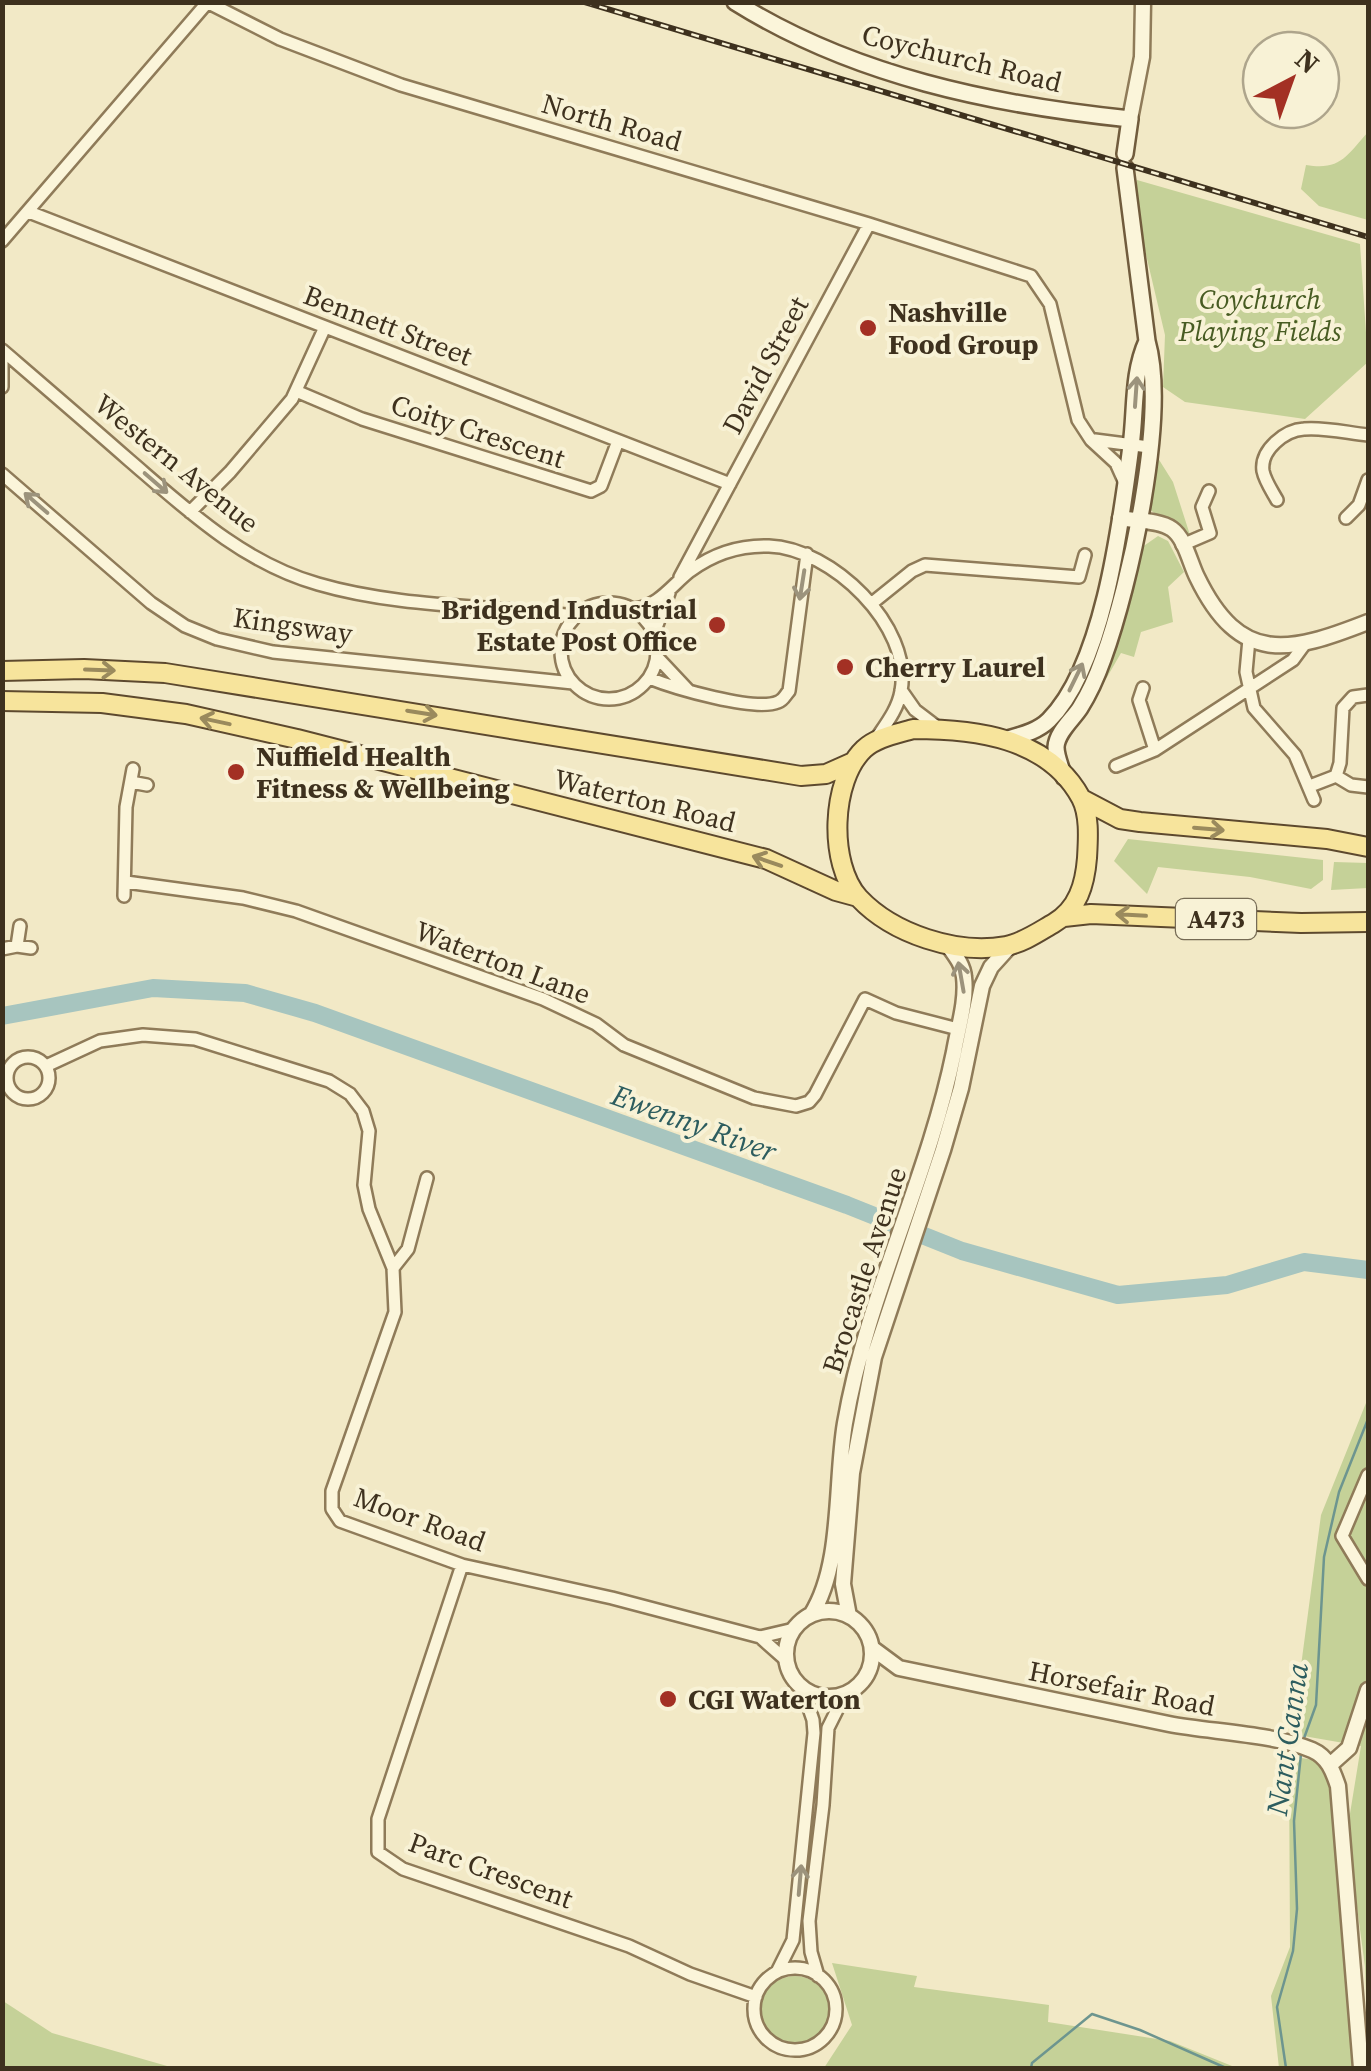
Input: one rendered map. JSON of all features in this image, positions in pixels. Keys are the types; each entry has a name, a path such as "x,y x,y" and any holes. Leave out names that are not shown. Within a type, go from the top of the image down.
{"main road":[{"name":"Coychurch Road","path":"735,2 798,39 894,74 1056,111 1130,118"},
{"path":"1064,776 1056,747 1095,681 1119,608 1149,447 1153,364 1125,161 1130,118"},
{"path":"1008,739 1050,719 1082,667 1100,614 1120,518 1138,361 1147,341"},
{"name":"Waterton Road","path":"2,671 84,669 165,673 800,776 826,774 852,762"},
{"name":"Waterton Road","path":"2,701 102,703 186,714 297,739 766,859 836,891 858,896"},
{"path":"1082,799 1088,832 1086,870 1075,904 1064,917 1010,946 947,944 892,924 858,896 836,847 840,802 852,762 873,742 913,730 940,729 1008,739 1034,752 1064,776 1082,799 1120,818 1368,847"},
{"name":"A473","path":"1064,917 1091,914 1368,922"}],"street":[{"path":"1130,118 1142,57 1143,2"},
{"path":"2,240 207,3"},
{"name":"North Road","path":"207,3 280,39 400,84 1032,276 1050,304 1072,402 1090,440"},
{"name":"Bennett Street","path":"29,212 730,484"},
{"name":"David Street","path":"678,582 869,224"},
{"path":"190,512 230,472 296,392 324,327"},
{"name":"Western Avenue","path":"2,350 190,512 253,556 318,584 384,597 574,616"},
{"path":"2,362 2,386"},
{"name":"Coity Crescent","path":"296,392 380,425 591,491 601,486 618,441"},
{"path":"1277,500 1263,475 1263,464 1268,451 1292,431 1306,428 1368,435"},
{"path":"1090,440 1149,447"},
{"path":"1090,440 1116,463 1125,483"},
{"name":"Kingsway","path":"2,474 162,611 217,639 273,652 573,683"},
{"path":"1346,518 1359,505 1368,480"},
{"path":"1182,545 1210,533 1202,507 1209,491"},
{"path":"1120,518 1170,528 1211,604 1248,639 1269,645 1304,645 1368,622"},
{"path":"708,530 719,554"},
{"path":"668,593 654,632 657,658 649,678 626,696 611,699 596,698 573,683 564,670 561,649 574,616 595,604 608,602 642,608 719,554 767,546 807,554 831,567 871,604 897,652 901,690 890,717 873,742"},
{"path":"649,678 710,698 770,704 780,701 789,690 807,554"},
{"path":"871,604 924,566 1079,577 1085,556"},
{"path":"634,609 654,632"},
{"path":"1248,639 1248,688 1254,708 1295,756 1314,800"},
{"path":"1116,766 1154,750 1293,660 1304,645"},
{"path":"657,658 692,693"},
{"path":"1143,688 1138,700 1154,750"},
{"path":"901,690 924,719 940,729"},
{"path":"1336,776 1343,708 1353,697 1368,696"},
{"path":"124,896 126,807 132,775 146,785"},
{"path":"1310,786 1336,776"},
{"path":"1336,776 1351,785 1368,787"},
{"name":"Waterton Lane","path":"126,882 243,898 296,911 543,999 596,1024 624,1045 754,1098 796,1106 809,1102 815,1095 865,999 896,1013 958,1029"},
{"path":"16,946 20,926"},
{"name":"Brocastle Avenue","path":"915,1209 958,1029 964,978 947,944"},
{"name":"Brocastle Avenue","path":"811,1615 830,1576 845,1422 859,1358 960,1088 982,986 991,967 1010,946"},
{"path":"2,949 31,948"},
{"name":"Moor Road","path":"46,1066 100,1040 168,1036 194,1039 328,1081 350,1094 364,1110 369,1131 364,1185 369,1209 393,1268 395,1312 332,1491 332,1509 347,1526 426,1549 462,1565 612,1598 760,1637 787,1661"},
{"path":"36,1058 46,1066 49,1082 41,1094 28,1098 6,1089 9,1070 18,1060 36,1058"},
{"path":"393,1268 408,1249 428,1178"},
{"name":"Brocastle Avenue","path":"849,1616 843,1584 852,1473 863,1404 899,1252"},
{"path":"1368,1474 1342,1536 1368,1579"},
{"name":"Parc Crescent","path":"462,1565 378,1819 378,1852 402,1869 630,1946 690,1974 756,1997"},
{"path":"836,1612 849,1616 864,1629 872,1648 867,1676 845,1694 828,1728 824,1804 809,1921 810,1952 818,1976 832,1993 835,2015 827,2035 809,2048 787,2049 767,2039 755,2020 756,1997 760,1987 776,1972 793,1940 814,1733 813,1720 787,1661 786,1650 794,1629 811,1615 836,1612"},
{"name":"Moor Road","path":"760,1637 794,1629"},
{"name":"Horsefair Road","path":"872,1648 899,1668 1311,1750 1330,1764"},
{"name":"Horsefair Road","path":"867,1676 899,1668"},
{"path":"802,1688 823,1697 845,1694"},
{"path":"1361,2068 1338,1786 1330,1764 1349,1748 1368,1690"},
{"path":"776,1972 798,1968 818,1976"}],"green space":[{"path":"1368,132 1368,220 1319,206 1301,189 1306,165 1335,163"},
{"name":"Coychurch Playing Fields","path":"1137,180 1360,244 1368,362 1305,419 1185,402 1163,387 1165,335 1135,208"},
{"path":"1156,455 1173,482 1190,535 1149,508"},
{"path":"1158,536 1168,541 1184,572 1168,587 1173,622 1141,632 1134,657 1121,653 1099,691 1138,550"},
{"path":"1128,839 1323,860 1323,880 1311,889 1250,877 1158,867 1147,894 1114,861"},
{"path":"1334,862 1368,863 1368,888 1331,890"},
{"path":"1368,1398 1368,2051 1365,1967 1347,1832 1361,1746 1292,1734 1321,1515"},
{"path":"1289,1756 1314,1760 1328,1773 1356,2068 1279,2068 1271,1996 1290,1947"},
{"path":"832,1963 917,1976 914,1987 1049,2005 1048,2022 1170,2041 1237,2068 824,2068 852,2025"},
{"path":"795,1976 819,1986 829,2010 819,2034 795,2044 771,2034 761,2010 771,1986"},
{"path":"3,2001 52,2033 174,2068 3,2068"}],"waterway":[{"name":"Ewenny River","path":"2,1016 153,988 245,993 315,1013 847,1205 962,1251 1118,1295 1227,1285 1304,1262 1368,1270"},
{"name":"Nant Canna","path":"1303,1741 1316,1705 1324,1557 1339,1492 1368,1419"},
{"name":"Nant Canna","path":"1286,2068 1277,2007 1293,1951 1297,1909 1294,1821 1301,1754"},
{"path":"1031,2068 1032,2063 1092,2014 1140,2030 1226,2068"}],"railway":[{"path":"584,2 1368,237"}],"place":[{"name":"Nashville Food Group","path":"868,328"},
{"name":"Bridgend Industrial Estate Post Office","path":"717,625"},
{"name":"Cherry Laurel","path":"845,667"},
{"name":"Nuffield Health Fitness & Wellbeing","path":"236,772"},
{"name":"CGI Waterton","path":"668,1699"}]}
